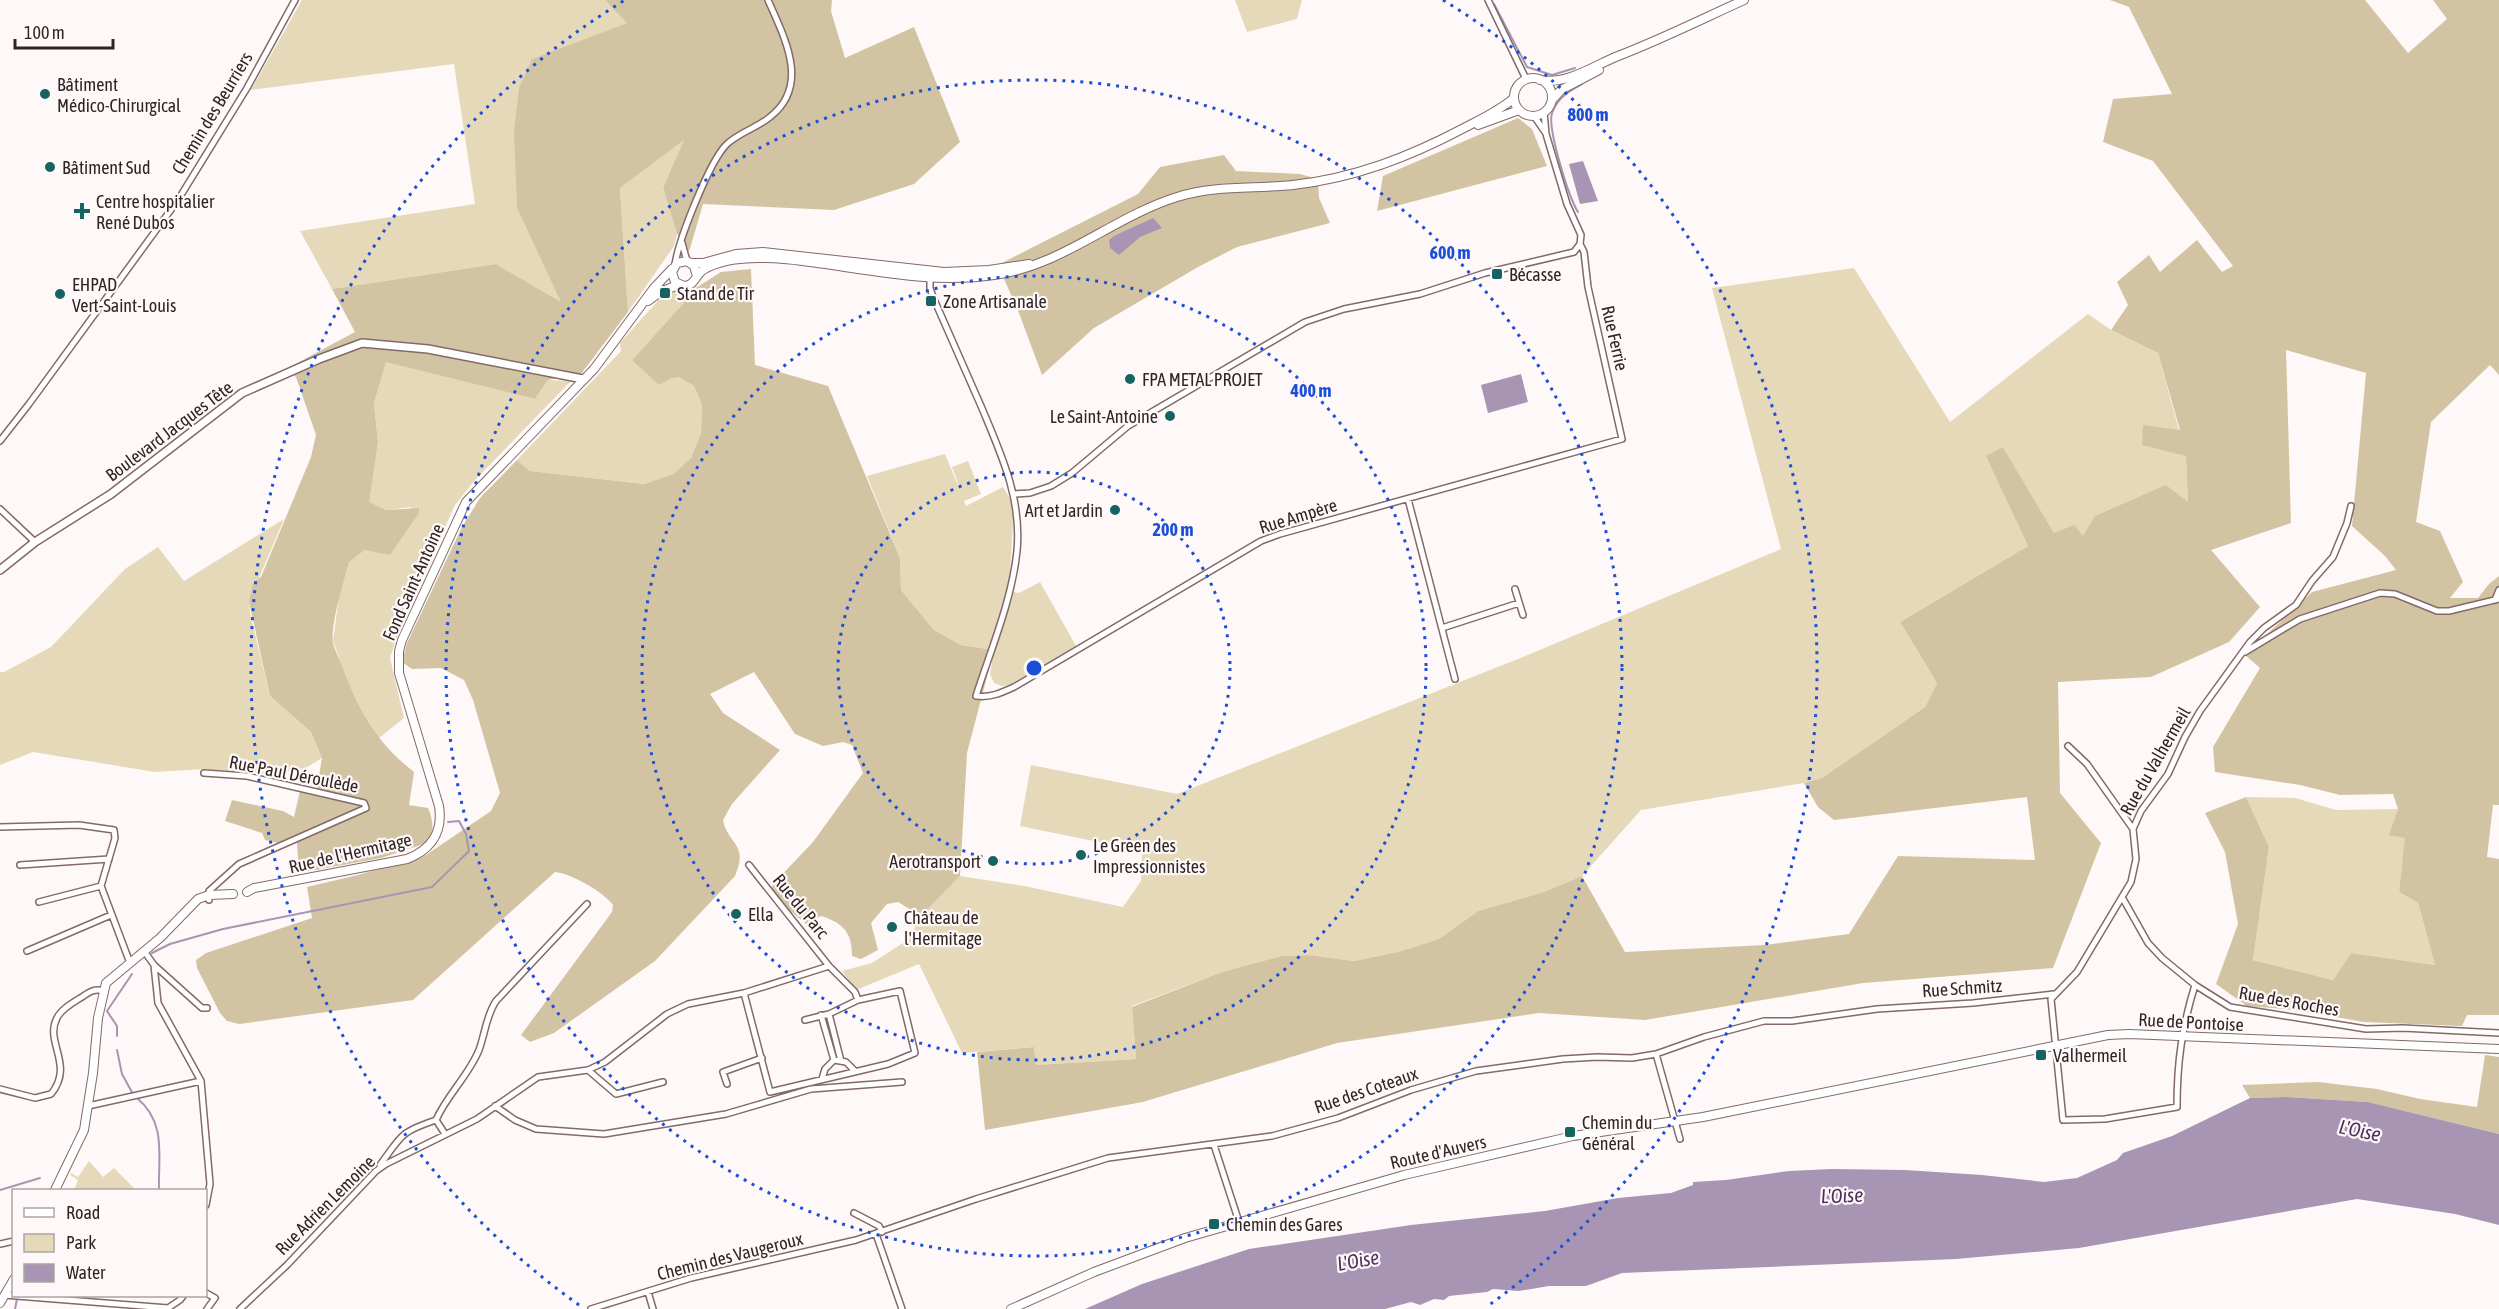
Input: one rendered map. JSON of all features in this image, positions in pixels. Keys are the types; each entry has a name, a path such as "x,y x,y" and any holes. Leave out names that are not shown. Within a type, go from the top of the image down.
{"main road":[{"path":"1443,139 1504,107 1514,98 1517,87 1526,80 1561,80 1626,54 1744,0"},
{"path":"1514,98 1519,110 1534,116 1544,112 1561,90 1626,54"},
{"path":"1540,80 1549,88 1550,102"},
{"path":"639,310 660,292 678,285 689,286 703,270 717,264 763,257 930,275 1017,269 1054,257 1150,208 1177,197 1217,190 1291,185 1342,178 1384,165 1443,139 1519,110"},
{"path":"583,379 614,344 654,288 680,262 703,262 735,254 774,252 930,275"},
{"path":"689,262 696,268 697,276"},
{"path":"674,267 672,277 678,285"},
{"name":"Fond Saint-Antoine","path":"429,772 400,678 399,651 462,508 476,489 583,379"},
{"name":"Rue de l'Hermitage","path":"56,1189 84,1132 98,1014 109,979 164,933 187,910 208,898 407,859 420,853 433,841 441,824 439,806 429,772"},
{"name":"Rue de Pontoise","path":"1887,1079 2108,1035 2499,1049"},
{"name":"Route d'Auvers","path":"1011,1309 1094,1272 1151,1250 1362,1185 1573,1136 1675,1122 1887,1079"},
{"path":"2,1299 12,1283"}],"street":[{"name":"Chemin des Beurriers","path":"0,441 178,200 247,88 295,0"},
{"path":"674,267 676,254 704,182 719,154 731,140 774,114 781,107 789,91 792,61 768,0"},
{"path":"1488,0 1526,80"},
{"path":"1544,112 1546,134"},
{"path":"1534,116 1546,134"},
{"name":"Rue Ferrie","path":"1546,134 1567,204 1581,233 1580,244 1584,252 1588,287 1622,440"},
{"path":"683,239 682,247 689,262"},
{"path":"930,275 931,291 1000,449 1014,494 1030,493 1051,486 1072,473 1128,426 1305,322 1344,309 1420,294 1494,271 1572,253 1580,244"},
{"name":"Boulevard Jacques Tête","path":"0,570 35,542 111,494 242,393 319,358 362,343 428,349 583,379"},
{"name":"Rue Ampère","path":"1014,494 1018,531 1015,564 1009,591 976,696 986,697 1004,692 1262,541 1622,440"},
{"path":"1408,499 1455,679"},
{"name":"Rue du Valhermeil","path":"2054,994 2077,972 2135,872 2133,829 2141,811 2168,774 2200,711 2238,656 2264,628 2296,605 2332,557 2347,523 2351,506"},
{"path":"0,509 35,542"},
{"path":"1515,589 1523,615"},
{"path":"2497,599 2499,590"},
{"name":"Rue du Valhermeil","path":"2238,656 2300,619 2380,594 2395,594 2437,611 2449,611 2497,599"},
{"path":"1442,628 1519,603"},
{"path":"2068,746 2087,764 2133,829"},
{"name":"Rue Paul Déroulède","path":"204,773 247,776 364,803 366,808 239,864 209,891 208,898"},
{"path":"0,827 79,825 114,830 115,838 101,886 130,963"},
{"path":"20,866 109,859"},
{"name":"Rue du Parc","path":"749,865 830,966 855,992 858,1000"},
{"path":"39,902 101,886"},
{"name":"Rue des Roches","path":"2121,897 2148,943 2162,958 2195,985 2221,1002 2241,1010 2366,1029 2403,1028 2499,1033"},
{"path":"376,1171 405,1132 415,1126 436,1120 478,1052 496,1000 587,904"},
{"path":"27,951 111,915"},
{"path":"146,948 154,965 158,1003 201,1081 210,1184 207,1199"},
{"path":"154,965 202,1008 207,1008"},
{"name":"Rue Adrien Lemoine","path":"240,1309 287,1265 376,1171 386,1164 477,1119 538,1077 588,1070 605,1062 667,1014 688,1004 744,993 830,966"},
{"path":"2054,994 2051,1004 2063,1120 2095,1120 2177,1107 2177,1072 2181,1036 2195,985"},
{"path":"0,1089 35,1098 51,1094 62,1074 54,1028 57,1017 87,993 104,991"},
{"path":"744,993 770,1092 888,1064 915,1053 900,991 858,1000 829,1014 806,1020"},
{"name":"Rue Schmitz","path":"1872,1010 1973,1003 2054,994"},
{"name":"Rue des Coteaux","path":"879,1233 976,1199 1108,1158 1272,1136 1338,1118 1411,1090 1476,1071 1563,1059 1632,1058 1656,1054 1753,1023 1872,1010"},
{"path":"829,1014 837,1061"},
{"path":"821,1015 837,1061"},
{"path":"1656,1054 1680,1139"},
{"path":"727,1084 723,1072 762,1059"},
{"path":"822,1079 825,1069 837,1061 846,1062 855,1071"},
{"path":"588,1070 616,1094 663,1082"},
{"path":"88,1109 201,1081"},
{"path":"495,1106 515,1120 536,1129 604,1134 726,1114 811,1089 902,1082"},
{"path":"436,1120 446,1134"},
{"path":"1214,1145 1239,1222"},
{"path":"854,1213 879,1226 879,1233 902,1309"},
{"name":"Chemin des Vaugeroux","path":"591,1309 691,1278 879,1233"},
{"path":"648,1292 653,1309"},
{"path":"207,1294 214,1298 207,1309"},
{"path":"2,1299 168,1308 182,1297"}],"green space":[{"path":"302,0 605,0 628,23 532,59 517,208 562,303 496,264 332,289 300,231 475,204 454,64 251,90"},
{"path":"1235,0 1302,0 1297,19 1247,32"},
{"path":"685,139 663,188 677,234 674,246 628,312 620,188"},
{"path":"1854,268 1950,422 2088,314 2111,330 2158,353 2186,456 2188,503 2082,537 2054,533 2003,447 1987,457 2028,546 1900,622 1937,683 1925,707 1822,778 1641,810 1582,876 1541,893 1478,911 1439,939 1398,952 1354,961 1309,955 1281,956 1222,972 1132,1006 1136,1059 1036,1065 1034,1047 962,1053 919,964 856,990 842,971 872,963 909,939 921,916 960,876 1024,886 1123,907 1141,881 1142,851 1020,826 1031,765 1177,794 1523,657 1781,549 1712,288"},
{"path":"699,286 632,360 669,379 679,377 694,386 702,405 701,433 691,458 673,474 644,484 530,471 517,460 621,351 620,343 664,294"},
{"path":"386,361 535,399 548,380 571,381 475,480 455,505 401,625 390,658 404,718 379,738 365,720 333,641 339,596 349,562 412,507 386,510 368,502 378,442 374,403"},
{"path":"945,454 962,495 952,467 968,461 981,494 964,501 966,506 1003,487 1014,505 1009,591 1019,593 1040,582 1076,646 1009,685 1002,686 994,683 990,674 994,650 961,645 934,630 901,590 900,558 867,476"},
{"path":"284,519 249,602 250,613 270,696 311,732 322,758 306,768 273,774 204,769 155,772 33,752 0,765 0,672 51,647 125,569 158,547 184,581"},
{"path":"2246,797 2295,798 2336,810 2398,809 2390,834 2406,837 2399,892 2418,903 2435,965 2351,953 2333,980 2253,960 2269,847"},
{"path":"89,1161 103,1177 114,1168 135,1189 74,1189 78,1180 70,1175 71,1173 78,1177"}],"shaded area":[{"path":"605,0 832,0 831,11 845,58 914,27 960,142 914,184 834,210 703,204 689,252 685,241 677,234 663,188 684,140 620,188 628,312 581,374 548,380 535,399 386,362 374,403 378,442 369,502 386,510 419,508 419,513 390,555 365,550 349,562 335,614 333,643 355,698 371,726 390,750 414,772 409,805 428,808 432,820 432,833 430,842 381,858 299,873 295,837 278,843 265,840 262,833 225,821 232,800 283,811 294,817 300,791 316,794 322,758 311,732 270,696 249,602 253,583 261,577 311,457 316,435 296,377 286,369 355,332 332,289 496,264 561,302 517,208 514,131 519,88 532,59 627,23"},
{"path":"2110,0 2365,0 2408,53 2447,19 2433,0 2499,0 2499,375 2490,365 2431,422 2416,522 2440,531 2463,582 2450,598 2478,598 2499,576 2499,805 2493,805 2487,857 2499,859 2499,1015 2467,1015 2462,1026 2364,1022 2296,1010 2247,1006 2216,984 2238,924 2225,852 2205,813 2246,797 2269,847 2253,960 2333,980 2351,953 2435,965 2418,903 2399,892 2405,838 2389,835 2398,809 2393,794 2340,795 2300,785 2215,772 2213,747 2260,668 2245,655 2312,592 2396,570 2385,556 2352,526 2366,373 2286,350 2291,523 2211,550 2260,607 2229,642 2151,677 2058,682 2060,793 2101,843 2053,968 1863,983 1645,1020 1539,1013 1337,1043 1143,1102 985,1130 977,1052 1034,1047 1036,1065 1136,1059 1132,1007 1222,972 1281,956 1309,955 1354,961 1398,952 1439,939 1478,911 1541,893 1582,876 1625,952 1765,945 1849,934 1898,856 2035,860 2027,797 1834,820 1818,807 1804,783 1822,778 1925,707 1937,683 1900,622 2028,546 1986,456 2003,447 2054,533 2074,525 2083,536 2095,516 2166,485 2188,502 2186,456 2142,445 2143,425 2180,430 2158,353 2111,330 2128,305 2117,282 2149,255 2160,272 2197,240 2222,272 2233,266 2153,161 2103,142 2113,99 2172,94 2129,7"},
{"path":"1518,118 1532,129 1547,166 1377,211 1383,176"},
{"path":"1224,155 1236,171 1300,174 1318,179 1319,198 1330,223 1237,247 1198,267 1094,328 1042,375 998,265 1138,194 1160,167"},
{"path":"751,269 755,365 828,386 900,558 901,590 934,630 961,645 994,650 967,753 960,876 921,916 898,902 887,904 871,923 878,950 861,959 852,956 848,935 840,925 821,916 806,924 769,893 774,883 813,842 863,773 852,745 843,742 823,746 795,734 754,672 710,694 723,713 780,750 732,804 723,820 739,850 739,865 735,876 655,961 554,1033 530,1042 521,1035 612,912 613,905 602,894 586,884 555,872 413,1000 239,1024 227,1021 220,1013 197,968 196,960 206,953 312,918 307,887 426,855 491,811 500,793 473,700 464,680 441,668 412,669 402,662 407,643 462,527 480,498 517,460 530,471 644,484 673,474 691,458 701,433 702,405 694,386 679,377 669,379 659,385 632,360 699,286 721,272"},
{"path":"2485,1055 2499,1057 2499,1134 2368,1102 2285,1097 2250,1098 2242,1085 2318,1082 2377,1089 2420,1099 2477,1107"}],"water":[{"path":"1583,161 1598,201 1580,204 1569,164"},
{"path":"1153,218 1162,228 1140,237 1119,255 1110,248 1109,240 1114,236"},
{"path":"1521,374 1528,402 1488,413 1481,385"},
{"name":"L'Oise","path":"2285,1097 2368,1102 2499,1134 2499,1225 2455,1214 2357,1199 2079,1248 1956,1259 1622,1273 1586,1286 1549,1286 1519,1291 1493,1289 1487,1292 1449,1296 1444,1300 1434,1299 1420,1305 1411,1302 1385,1309 1085,1309 1142,1284 1249,1249 1411,1225 1545,1211 1618,1198 1671,1193 1693,1185 1693,1182 1789,1171 1832,1169 1905,1170 2044,1182 2077,1178 2117,1160 2123,1153 2172,1136 2250,1098"}],"waterway":[{"path":"1494,4 1527,67 1552,75 1575,68"},
{"path":"1578,212 1569,193 1560,163 1551,121 1554,107 1568,92 1582,84"},
{"path":"152,953 170,944 223,929 432,887 469,851 466,834 459,821 448,822"},
{"path":"117,1036 117,1026 107,1011 132,974"},
{"path":"117,1050 122,1074 133,1094"},
{"path":"137,1098 147,1108 157,1129 160,1153 159,1189"},
{"path":"0,1190 40,1178"},
{"path":"15,1309 17,1299"}],"place":[{"name":"Bâtiment Médico-Chirurgical","path":"45,94"},
{"name":"Bâtiment Sud","path":"50,167"},
{"name":"Centre hospitalier René Dubos","path":"82,211"},
{"name":"Bécasse","path":"1497,274"},
{"name":"Stand de Tir","path":"665,293"},
{"name":"EHPAD Vert-Saint-Louis","path":"60,294"},
{"name":"Zone Artisanale","path":"931,301"},
{"name":"FPA METAL PROJET","path":"1130,379"},
{"name":"Le Saint-Antoine","path":"1170,416"},
{"name":"Art et Jardin","path":"1115,510"},
{"name":"Le Green des Impressionnistes","path":"1081,855"},
{"name":"Aerotransport","path":"993,861"},
{"name":"Ella","path":"736,914"},
{"name":"Château de l'Hermitage","path":"892,927"},
{"name":"Valhermeil","path":"2041,1055"},
{"name":"Chemin du Général","path":"1570,1132"},
{"name":"Chemin des Gares","path":"1214,1224"}]}
